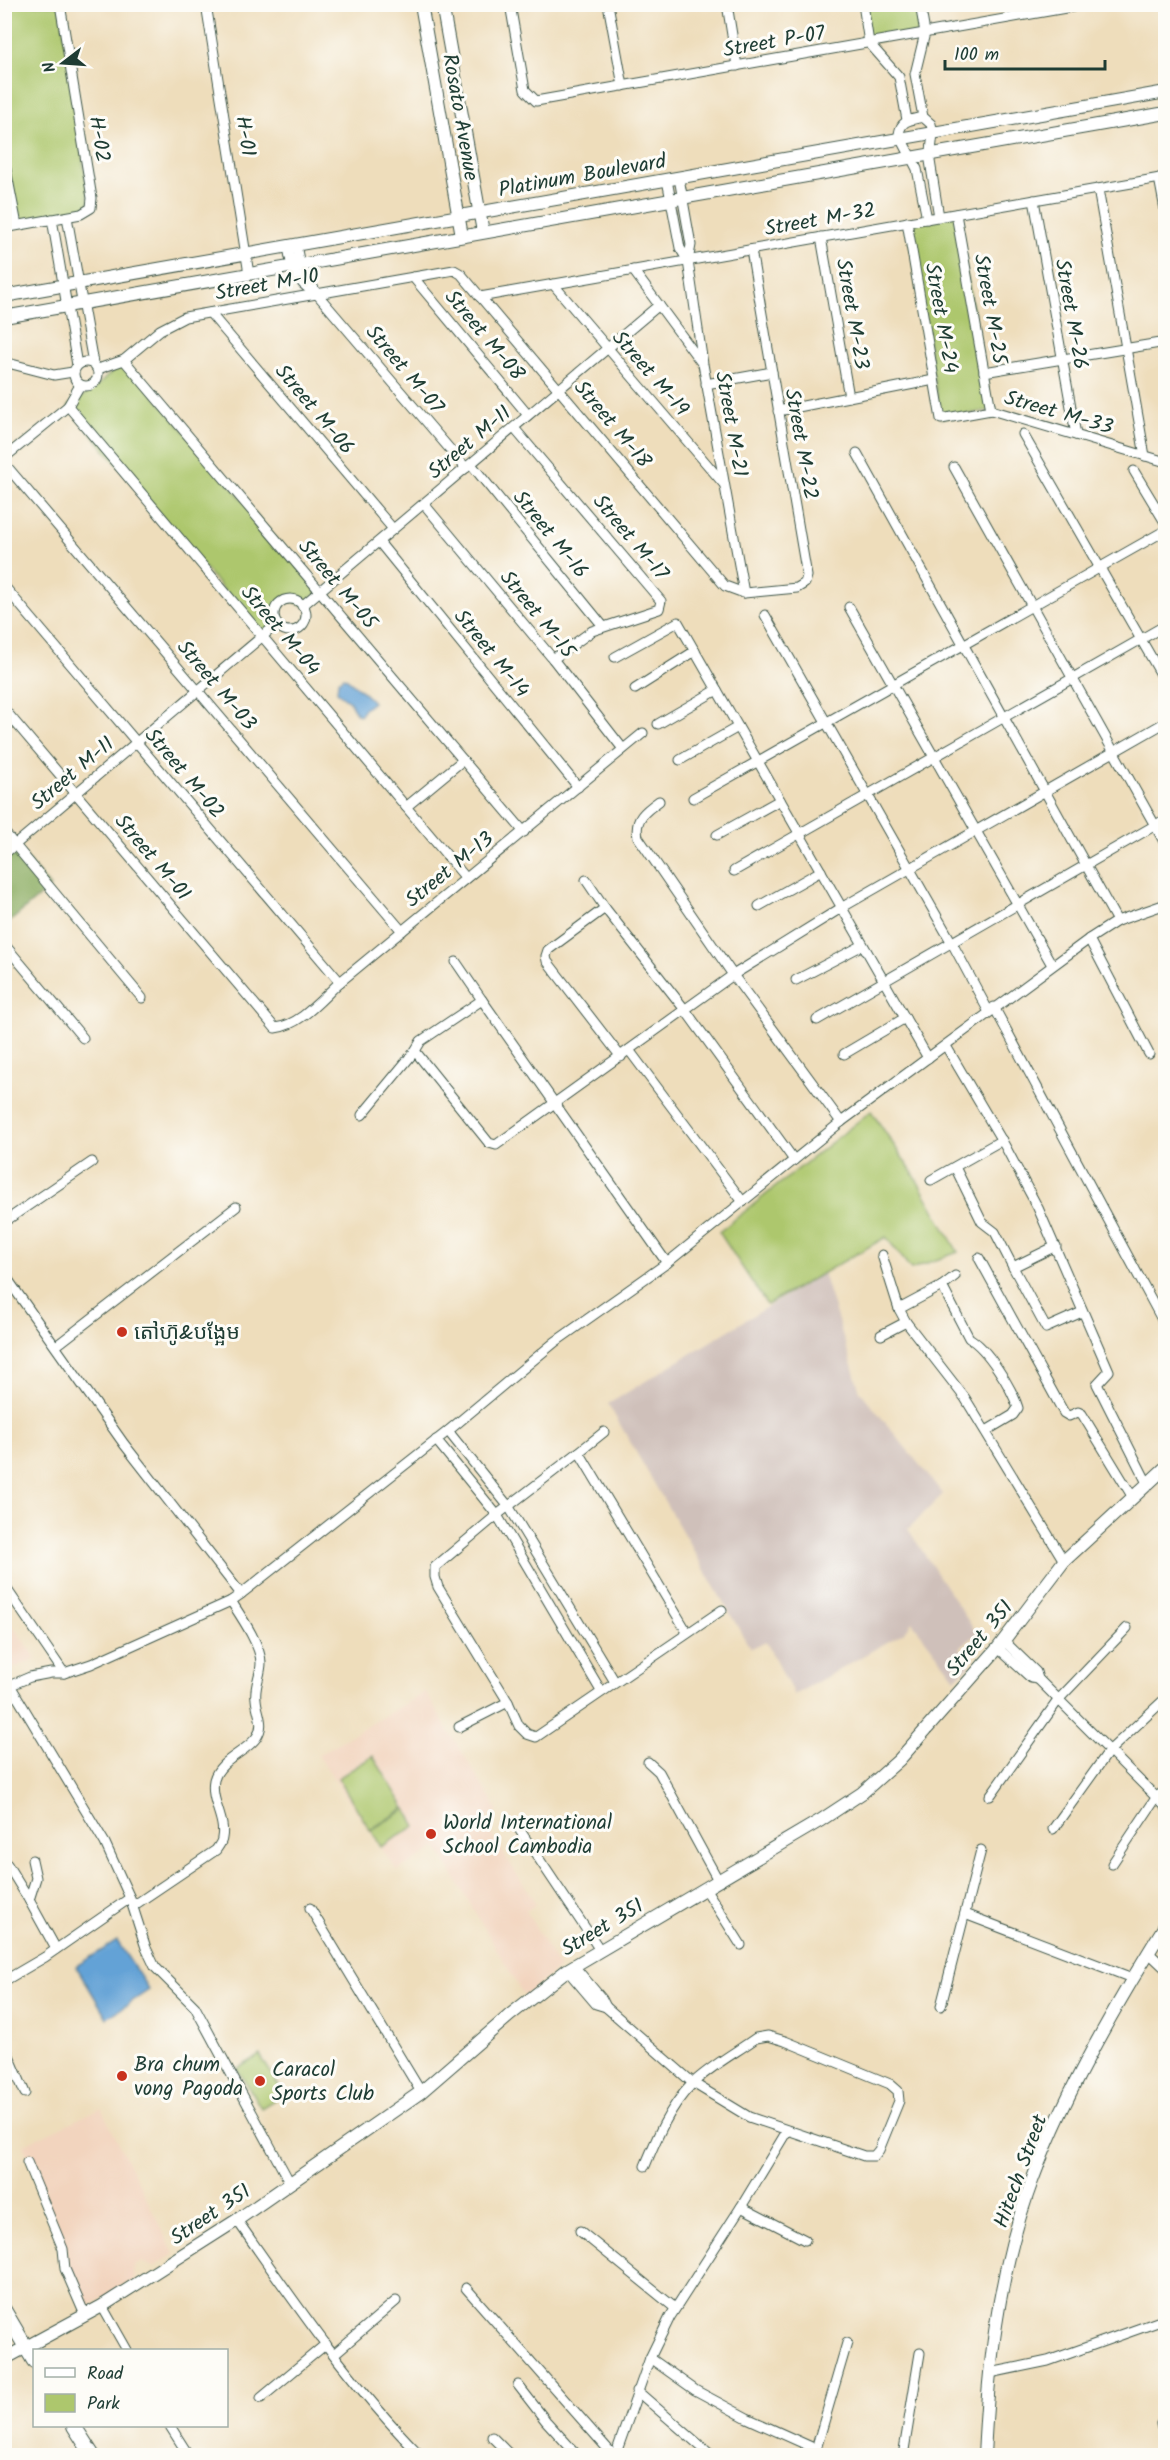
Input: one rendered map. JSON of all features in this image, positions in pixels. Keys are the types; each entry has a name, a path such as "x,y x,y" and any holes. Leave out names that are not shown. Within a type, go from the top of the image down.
{"main road":[{"path":"4,2310 33,2359"},
{"path":"75,2427 93,2456"}],"street":[{"name":"H-02","path":"60,4 92,198 91,208 81,214 67,217"},
{"name":"H-01","path":"206,4 249,274"},
{"name":"Rosato Avenue","path":"421,4 462,236"},
{"name":"Rosato Avenue","path":"442,4 483,232"},
{"name":"Street P-07","path":"510,4 525,90 536,101 925,33 1059,7 1089,4"},
{"path":"608,4 623,86"},
{"path":"727,4 737,66"},
{"path":"862,4 869,43 899,77 907,120"},
{"path":"920,4 925,33 915,74 923,117 931,124 933,133 930,166 939,217"},
{"path":"899,77 915,74"},
{"name":"Platinum Boulevard","path":"4,296 1166,92"},
{"name":"Platinum Boulevard","path":"4,316 1166,113"},
{"path":"923,117 907,120 900,130 900,139 917,169 927,219"},
{"path":"4,159 17,225"},
{"path":"1162,178 1166,215"},
{"name":"Street M-32","path":"480,297 1162,178"},
{"name":"Street M-21","path":"673,179 680,248 688,261 706,384 744,593"},
{"path":"1098,189 1145,456"},
{"name":"Street M-26","path":"1034,200 1076,435"},
{"name":"Street M-25","path":"956,214 991,410"},
{"path":"4,228 17,225 52,219 67,217 97,379 90,386 80,385 74,377 67,306 52,219"},
{"name":"Street M-24","path":"907,222 941,419"},
{"name":"Street M-23","path":"821,237 849,397"},
{"path":"292,246 295,266"},
{"name":"Street M-22","path":"744,593 797,588 806,583 807,576 751,250"},
{"name":"Street M-07","path":"295,266 302,285 317,294 468,466"},
{"name":"Street M-10","path":"95,366 124,360 172,322 210,313 413,277 454,270 457,272"},
{"path":"633,270 703,364"},
{"name":"Street M-18","path":"457,272 560,389 725,586 744,593"},
{"name":"Street M-08","path":"413,277 528,415"},
{"name":"Street M-19","path":"553,284 724,485"},
{"name":"Street M-11","path":"302,606 659,305"},
{"name":"Street M-06","path":"210,313 393,529"},
{"path":"984,372 1166,342"},
{"name":"Street M-05","path":"124,360 524,831"},
{"path":"4,362 54,375 75,369 82,362 95,366"},
{"path":"706,384 772,372"},
{"path":"778,411 934,380"},
{"path":"4,458 68,406 80,385"},
{"name":"Street M-04","path":"68,406 466,878"},
{"name":"Street M-33","path":"941,419 991,410 1166,462"},
{"name":"Street M-17","path":"514,428 661,601 659,609 592,631 553,659"},
{"path":"1023,434 1166,683"},
{"path":"857,453 1117,921"},
{"name":"Street M-03","path":"4,464 402,931"},
{"name":"Street M-16","path":"468,466 603,626"},
{"path":"954,467 1166,845"},
{"path":"1134,471 1166,524"},
{"name":"Street M-15","path":"424,504 553,659 623,749"},
{"path":"693,798 1166,530"},
{"name":"Street M-14","path":"379,542 578,787"},
{"name":"Street M-02","path":"4,586 340,982"},
{"path":"291,600 302,606 306,616 297,630 287,631 276,624 274,614 282,602 291,600"},
{"path":"849,607 1052,965"},
{"path":"765,615 991,1010 1166,1327"},
{"path":"615,657 678,622 928,1058"},
{"name":"Street M-11","path":"4,854 276,624"},
{"path":"734,871 1166,625"},
{"path":"635,689 695,651"},
{"path":"658,724 717,690"},
{"name":"Street M-01","path":"4,709 275,1028"},
{"path":"415,1051 468,1119 492,1145 621,1057 733,975 975,829 1166,722"},
{"path":"680,760 738,727"},
{"name":"Street M-13","path":"275,1028 285,1027 296,1021 340,982 643,733"},
{"path":"406,807 463,759"},
{"path":"717,835 780,800"},
{"path":"659,801 642,813 636,830 638,837 733,975 841,1122"},
{"path":"817,1020 1166,819"},
{"path":"4,832 142,998"},
{"path":"759,906 820,871"},
{"path":"586,880 604,908 686,1011 794,1160"},
{"path":"290,2183 195,2007 155,1967 146,1948 131,1902 105,1843 8,1686 30,1677 51,1672 64,1673 91,1664 231,1601 448,1431 555,1342 666,1263 841,1122 946,1046 991,1010 1117,921 1166,904"},
{"path":"604,908 548,950 546,956 547,961 621,1057"},
{"path":"1089,939 1149,1054"},
{"path":"4,944 83,1038"},
{"path":"796,980 863,945"},
{"path":"456,962 666,1263"},
{"path":"362,1115 421,1041 482,1000"},
{"path":"844,1054 905,1018"},
{"path":"946,1046 1002,1140 1056,1246 1082,1312 1109,1371 1097,1384 1147,1483"},
{"path":"629,1050 743,1202"},
{"path":"931,1180 1002,1140"},
{"path":"4,1222 92,1162"},
{"path":"955,1167 982,1222 995,1232 1046,1328 1082,1312"},
{"path":"56,1346 236,1207"},
{"path":"1013,1267 1056,1246"},
{"path":"882,1255 899,1309 906,1322 965,1398 1064,1561"},
{"path":"979,1258 1064,1413 1069,1416 1078,1412 1082,1414 1132,1496"},
{"path":"4,1274 124,1444 241,1594"},
{"path":"899,1309 956,1276"},
{"path":"942,1286 969,1338 985,1352 1015,1399 1018,1408 1013,1416 986,1431"},
{"path":"881,1335 906,1322"},
{"path":"448,1431 509,1508 615,1682"},
{"path":"604,1432 509,1508 497,1515 435,1567 438,1587 508,1702 519,1726 526,1734 536,1737 722,1610"},
{"path":"436,1440 497,1515 601,1691"},
{"path":"579,1452 687,1632"},
{"name":"Street 351","path":"4,2359 102,2306 237,2220 421,2092 510,2015 570,1968 821,1820 862,1793 900,1760 1001,1645 1064,1561 1166,1467"},
{"path":"4,1585 64,1673"},
{"path":"4,1981 216,1850 222,1838 221,1824 212,1791 215,1776 228,1760 255,1740 261,1729 261,1718 256,1699 261,1663 246,1625 231,1601"},
{"path":"990,1796 1059,1699 1127,1628"},
{"path":"1001,1645 1031,1678 1038,1679 1059,1699 1166,1808"},
{"path":"1053,1829 1108,1751 1166,1698"},
{"path":"459,1727 508,1702"},
{"path":"648,1762 659,1772 718,1881"},
{"path":"1112,1864 1156,1798 1166,1790"},
{"path":"519,1829 600,1950"},
{"path":"942,2006 981,1850"},
{"path":"29,1900 36,1878 32,1860"},
{"path":"7,1864 56,1949"},
{"path":"705,1888 741,1945"},
{"path":"310,1908 421,2092"},
{"path":"965,1914 1132,1978"},
{"name":"Hitech Street","path":"984,2456 990,2373 1004,2281 1027,2196 1049,2139 1075,2085 1132,1978 1166,1924"},
{"path":"1148,1952 1166,1969"},
{"path":"570,1968 596,2004 606,2007 693,2083 749,2117 864,2156 874,2156 879,2150 899,2101 898,2091 890,2084 768,2036 756,2038 693,2083 680,2098 661,2128 645,2166"},
{"path":"4,2044 25,2093"},
{"path":"466,2288 615,2456 650,2358 675,2308 787,2131"},
{"path":"27,2162 63,2249 65,2269 85,2315"},
{"path":"741,2207 805,2241"},
{"path":"237,2220 326,2344 384,2418 421,2456"},
{"path":"580,2231 675,2308"},
{"path":"334,2354 396,2301"},
{"path":"102,2306 126,2349"},
{"path":"990,2373 1048,2361 1166,2319"},
{"path":"650,2358 695,2390 815,2452 847,2343"},
{"path":"261,2398 326,2344"},
{"path":"903,2456 920,2353"},
{"path":"518,2385 546,2421 578,2456"},
{"path":"637,2391 712,2456"},
{"path":"1166,2421 1161,2424 1166,2442"},
{"path":"171,2427 189,2456"},
{"path":"492,2437 511,2456"}],"shaded area":[{"path":"823,1273 860,1391 943,1494 908,1529 977,1634 960,1647 969,1666 955,1678 912,1622 905,1632 794,1695 766,1642 750,1648 608,1404"},
{"path":"4,1614 36,1658 5,1672 4,1672"},
{"name":"World International School Cambodia","path":"425,1692 498,1811 483,1821 536,1904 526,1911 559,1968 524,1996 437,1847 397,1871 318,1755"},
{"path":"101,2108 174,2254 154,2267 142,2262 134,2265 135,2279 88,2307 68,2267 67,2250 23,2145"}],"green space":[{"path":"4,5 60,5 90,208 18,224 5,154"},
{"path":"863,5 920,5 925,33 869,43"},
{"path":"956,214 991,410 941,419 907,222"},
{"path":"124,360 320,591 302,606 291,600 281,602 274,614 277,624 262,636 68,406 96,387"},
{"path":"15,845 50,887 5,926 4,854"},
{"path":"871,1111 914,1175 958,1252 911,1269 886,1237 767,1305 719,1232"},
{"path":"373,1756 405,1808 370,1830 338,1778"},
{"path":"406,1809 416,1826 381,1847 371,1830"},
{"name":"Caracol Sports Club","path":"260,2055 284,2094 261,2108 237,2069"}],"water":[{"path":"344,677 373,702 363,710 361,715 357,714 349,701 337,692 338,681"},
{"path":"117,1941 149,1990 107,2018 76,1966"}],"place":[{"name":"តៅហ៊ូ&បង្អែម","path":"122,1332"},
{"name":"World International School Cambodia","path":"431,1834"},
{"name":"Bra chum vong Pagoda","path":"122,2076"},
{"name":"Caracol Sports Club","path":"260,2081"}]}
